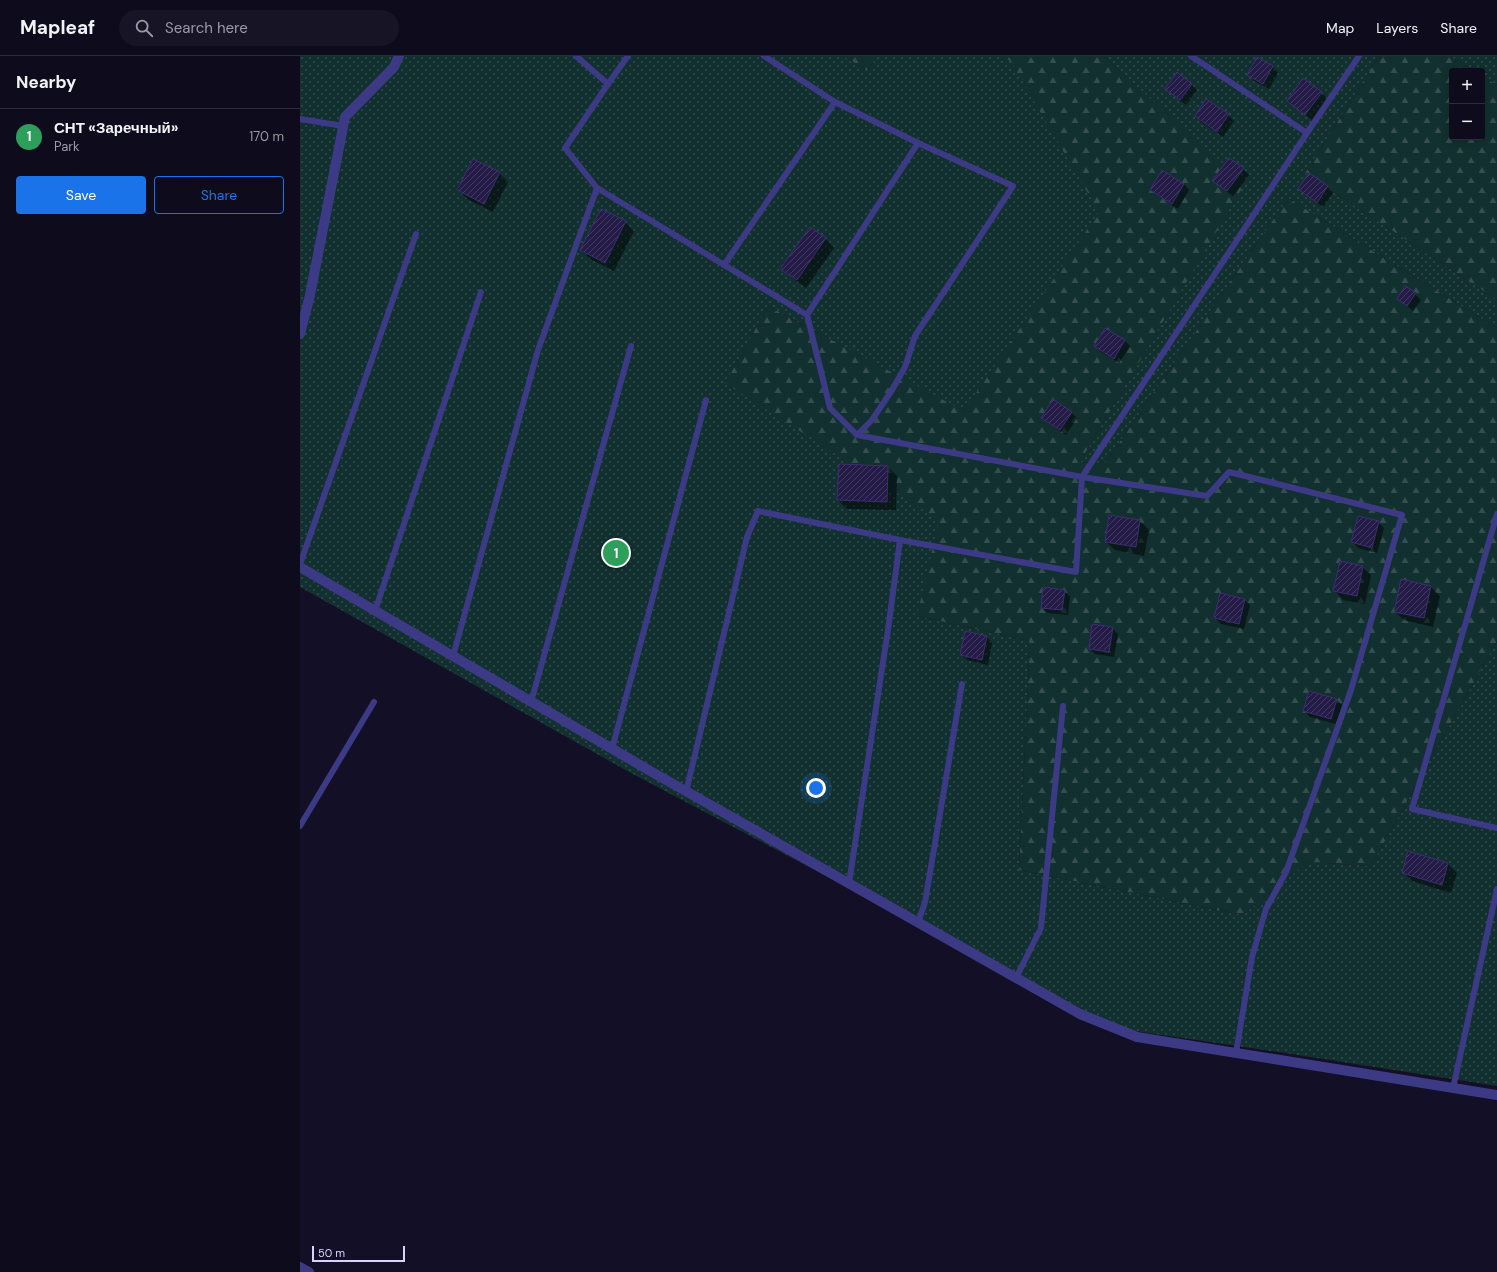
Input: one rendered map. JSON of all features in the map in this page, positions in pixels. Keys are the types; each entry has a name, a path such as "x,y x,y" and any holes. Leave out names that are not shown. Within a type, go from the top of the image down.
{"street":[{"path":"300,334 310,296 344,117 394,67 399,56"},
{"path":"300,566 686,792 1080,1014 1137,1037 1497,1095"},
{"path":"300,1267 309,1272"}],"lane":[{"path":"576,56 608,84"},
{"path":"628,56 565,148 597,188 807,315 830,408 857,435 1082,477 1207,496 1229,472 1402,515 1351,690 1286,872 1266,910 1252,957 1236,1053"},
{"path":"764,56 835,102 918,143 1014,186 915,336 905,367 892,390 872,420 857,435"},
{"path":"1191,56 1307,133"},
{"path":"686,792 747,537 758,511 900,540 1076,572 1082,477 1359,56"},
{"path":"724,265 835,102"},
{"path":"300,119 343,126"},
{"path":"807,315 918,143"},
{"path":"453,656 538,350 597,188"},
{"path":"300,566 416,234"},
{"path":"375,611 481,292"},
{"path":"531,702 631,346"},
{"path":"612,749 706,400"},
{"path":"1497,514 1412,809 1497,828"},
{"path":"848,883 888,630 900,540"},
{"path":"918,923 925,902 962,684"},
{"path":"300,826 303,815 374,702"},
{"path":"1016,978 1041,928 1063,706"},
{"path":"1453,1088 1497,890"}],"green space":[{"path":"300,56 843,56 868,71 877,56 1001,56 1011,62 1099,212 964,411 768,306 725,383 939,520 917,616 1030,641 1019,870 1243,915 1308,862 1371,866 1497,641 1497,1086 1114,1028 629,772 300,587"},
{"path":"843,56 877,56 868,71"},
{"path":"1001,56 1103,56 1246,183 1080,462 1105,463 1288,198 1497,328 1497,641 1371,866 1308,862 1243,915 1019,870 1030,641 917,616 725,383 768,306 965,411 1011,62"},
{"path":"1103,56 1379,56 1305,173 1497,300 1497,328 1288,198 1105,463 1080,462 1245,183"},
{"path":"1379,56 1450,56 1469,68 1449,68 1449,140 1485,140 1485,78 1497,85 1497,300 1305,173"},
{"path":"1450,56 1497,56 1497,85 1485,78 1485,68 1469,68"}],"building":[{"path":"1257,57 1273,66 1263,84 1247,75"},
{"path":"1177,72 1192,84 1180,100 1165,89"},
{"path":"1303,78 1322,92 1305,115 1287,101"},
{"path":"1206,99 1229,114 1217,132 1195,116"},
{"path":"1229,158 1244,168 1227,191 1212,181"},
{"path":"473,159 500,172 484,204 457,190"},
{"path":"1162,170 1184,184 1172,204 1150,190"},
{"path":"1309,173 1328,186 1317,203 1298,189"},
{"path":"601,209 626,221 605,263 580,250"},
{"path":"810,227 826,238 797,280 780,269"},
{"path":"1405,286 1416,293 1407,306 1397,299"},
{"path":"1105,328 1125,340 1114,359 1094,346"},
{"path":"1053,399 1072,412 1060,430 1041,418"},
{"path":"839,464 888,466 887,502 837,500"},
{"path":"1109,515 1140,520 1136,547 1105,542"},
{"path":"1358,516 1379,521 1372,548 1351,542"},
{"path":"1340,561 1363,566 1357,596 1333,591"},
{"path":"1401,579 1431,586 1424,618 1394,612"},
{"path":"1043,587 1065,590 1062,610 1041,608"},
{"path":"1220,593 1245,599 1239,624 1214,618"},
{"path":"1092,624 1113,627 1109,652 1089,649"},
{"path":"965,631 987,636 982,660 960,655"},
{"path":"1309,691 1337,699 1331,719 1303,711"},
{"path":"1408,851 1448,863 1442,885 1402,873"}],"place":[{"name":"СНТ «Заречный»","path":"616,553"}]}
